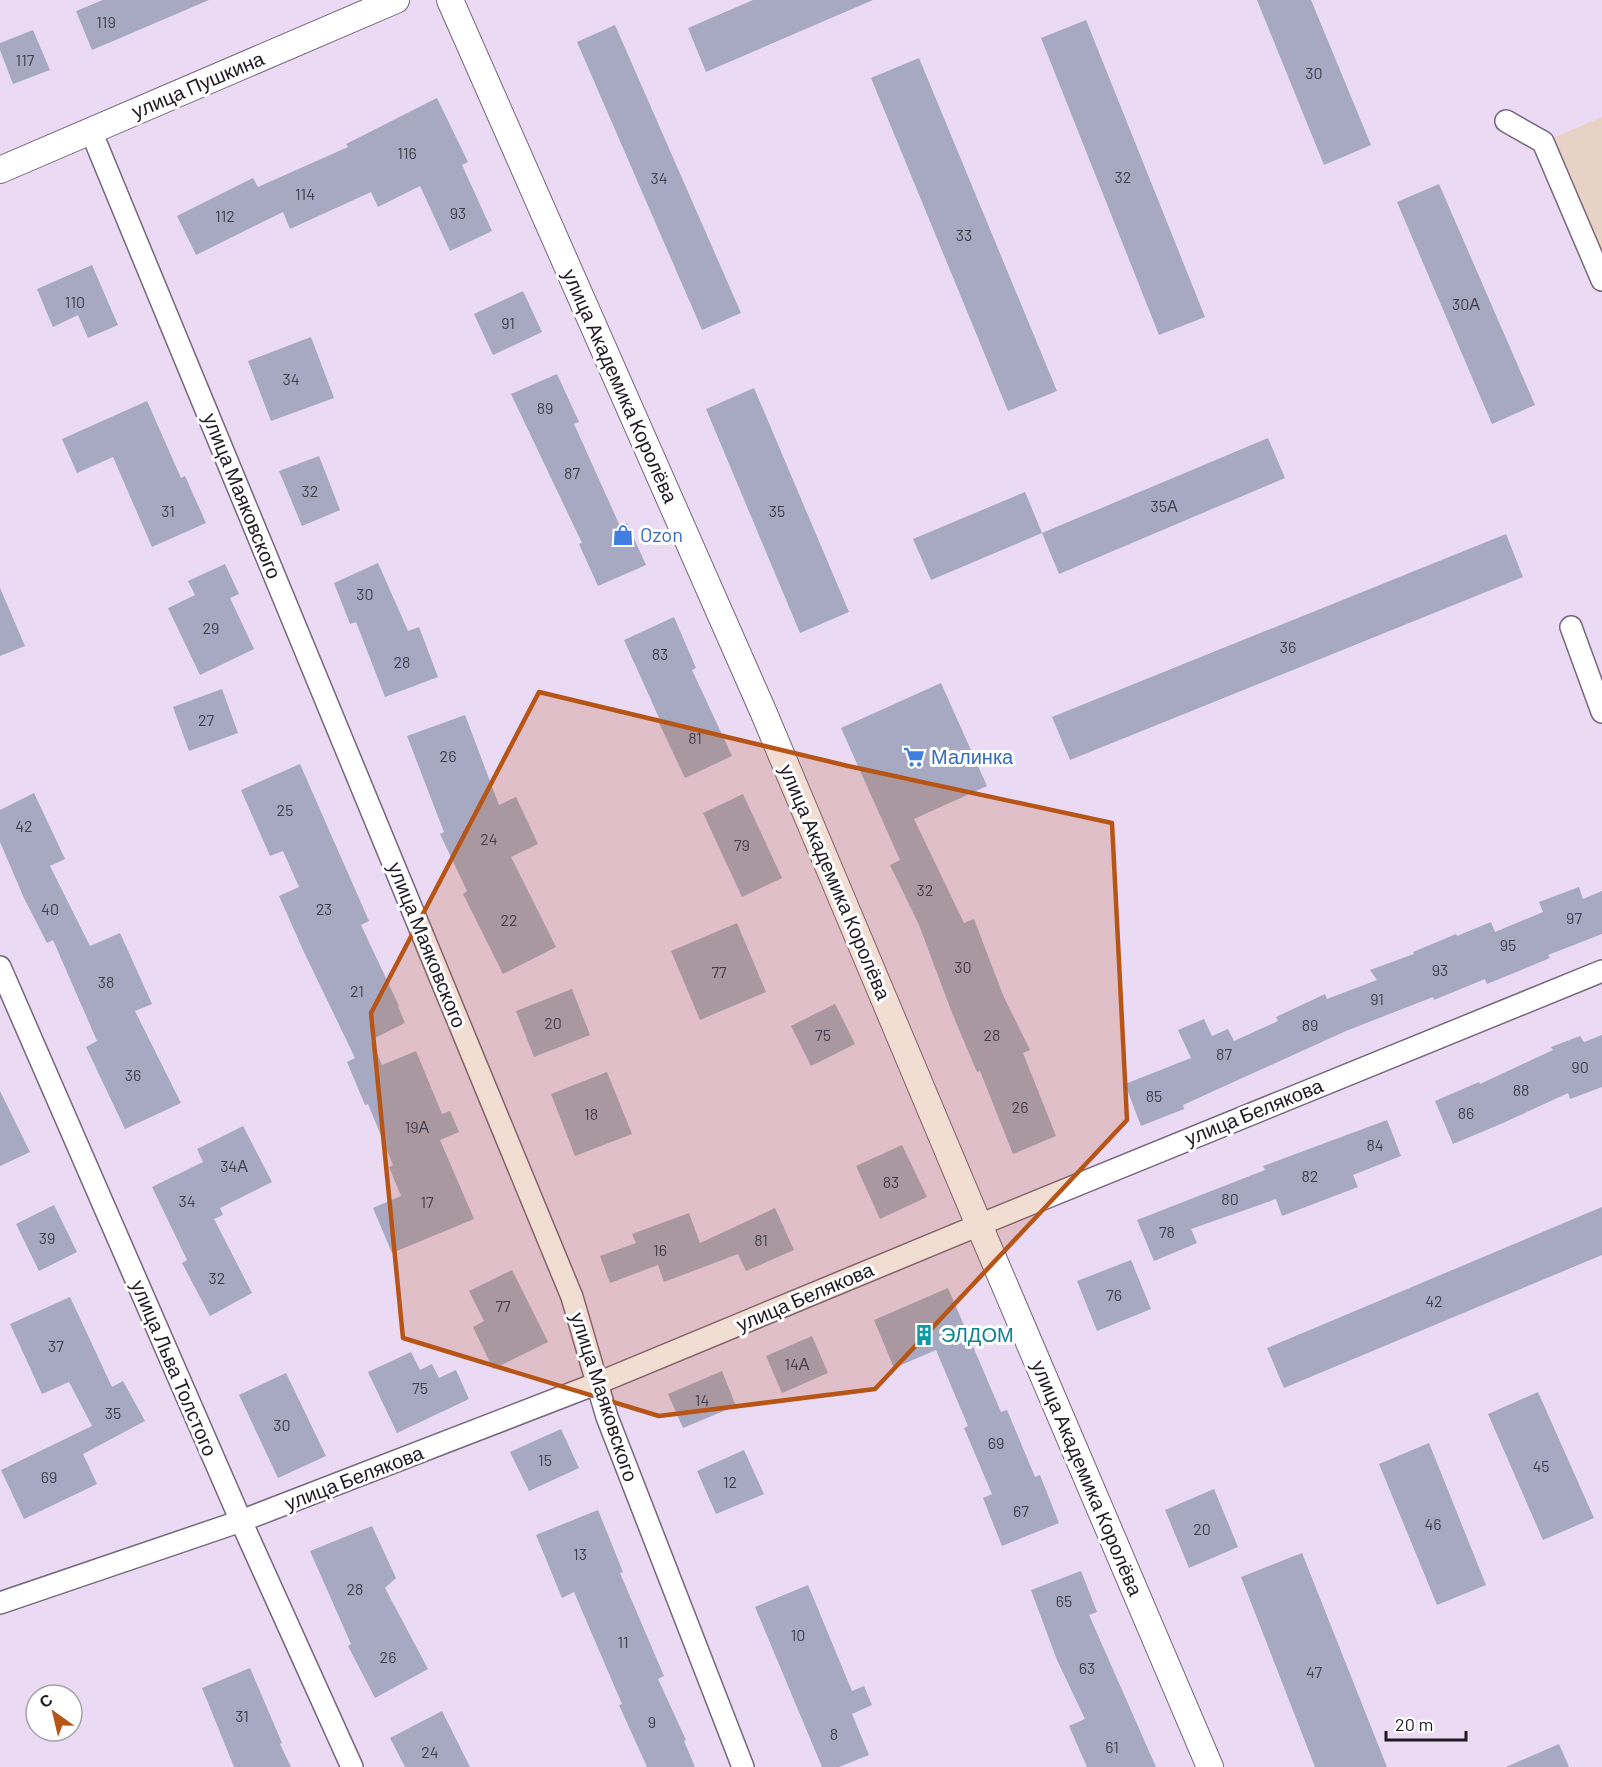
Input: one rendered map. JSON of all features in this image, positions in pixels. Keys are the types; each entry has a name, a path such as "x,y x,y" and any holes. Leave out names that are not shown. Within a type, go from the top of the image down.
{"street":[{"name":"улица Пушкина","path":"0,170 396,0"},
{"name":"улица Академика Королёва","path":"450,0 763,711 1210,1767"},
{"path":"1506,121 1543,142 1602,280"},
{"name":"улица Маяковского","path":"91,131 572,1297 606,1417 743,1767"},
{"path":"1571,627 1602,712"},
{"name":"улица Льва Толстого","path":"0,967 241,1521 352,1767"},
{"name":"улица Белякова","path":"0,1603 241,1521 598,1383 979,1224 1602,971"}],"highlighted area":[{"path":"539,692 848,766 1112,823 1127,1120 875,1389 659,1416 403,1338 371,1013"}],"shaded area":[{"path":"1602,117 1602,252 1553,138"}],"building":[{"path":"103,0 209,0 92,50 76,11"},
{"path":"753,0 873,0 706,72 688,28"},
{"path":"1257,0 1311,0 1371,145 1324,165"},
{"path":"1086,20 1205,317 1159,335 1041,38"},
{"path":"615,25 741,313 702,330 577,42"},
{"path":"33,30 50,70 13,84 0,50 0,43"},
{"path":"919,58 1057,391 1008,411 871,78"},
{"path":"437,98 468,162 462,165 492,231 450,251 420,186 378,207 371,192 290,229 283,212 196,255 177,216 253,178 258,187 348,147 346,144"},
{"path":"1439,184 1535,405 1492,424 1397,202"},
{"path":"92,265 118,325 88,338 78,315 53,327 37,289"},
{"path":"523,291 542,332 493,355 474,314"},
{"path":"311,337 334,398 271,421 248,361"},
{"path":"557,374 579,422 574,424 620,526 627,523 646,565 598,586 579,544 582,543 511,394"},
{"path":"754,388 849,612 800,633 706,409"},
{"path":"147,401 181,478 185,476 206,523 152,547 113,457 77,473 62,439"},
{"path":"1268,438 1285,478 1059,574 1042,533"},
{"path":"319,456 340,510 302,526 279,471"},
{"path":"1025,492 1042,533 931,580 913,539"},
{"path":"1506,534 1523,577 1070,760 1052,717"},
{"path":"378,563 408,631 419,627 438,677 385,697 356,622 350,624 334,583"},
{"path":"225,564 239,594 230,598 254,649 200,675 168,608 195,595 188,581"},
{"path":"0,588 25,646 0,656"},
{"path":"674,617 696,668 692,670 732,756 685,778 624,640"},
{"path":"941,683 987,786 914,819 964,923 974,919 1003,995 1030,1050 1023,1053 1056,1136 1013,1154 980,1071 977,1072 952,1013 919,925 890,865 900,860 841,728"},
{"path":"222,689 238,733 189,751 173,707"},
{"path":"465,715 499,805 516,797 538,844 511,857 556,947 503,974 463,894 467,891 440,834 444,832 407,736"},
{"path":"300,764 369,921 361,925 405,1023 371,1040 382,1065 416,1051 442,1114 450,1111 459,1132 440,1140 474,1219 392,1253 373,1208 401,1196 389,1167 393,1165 368,1104 365,1105 347,1062 355,1058 279,896 299,887 283,851 270,856 241,790"},
{"path":"34,793 65,859 50,866 90,946 120,933 152,1004 135,1011 181,1103 125,1129 86,1047 97,1041 53,940 47,943 24,898 0,842 0,810"},
{"path":"743,794 782,878 742,897 703,813"},
{"path":"1579,887 1583,899 1602,891 1602,934 1548,955 1550,958 1487,984 1485,979 1346,1031 1183,1105 1184,1109 1141,1126 1125,1084 1191,1058 1178,1030 1204,1019 1212,1036 1228,1029 1234,1041 1278,1021 1276,1017 1325,994 1327,999 1377,980 1370,970 1491,922 1495,932 1543,912 1539,902"},
{"path":"737,923 766,992 700,1020 671,951"},
{"path":"572,989 590,1035 534,1057 516,1011"},
{"path":"835,1004 855,1044 811,1066 791,1026"},
{"path":"1602,1035 1602,1087 1570,1099 1568,1093 1453,1144 1435,1101 1479,1082 1480,1084 1553,1050 1551,1047 1580,1036 1584,1042"},
{"path":"607,1072 632,1134 575,1156 551,1094"},
{"path":"0,1091 30,1152 0,1166"},
{"path":"1387,1120 1401,1156 1353,1175 1358,1187 1282,1216 1276,1199 1191,1229 1197,1243 1154,1261 1137,1220 1265,1170 1263,1166"},
{"path":"243,1126 272,1182 220,1208 223,1215 214,1219 252,1293 210,1316 182,1263 187,1260 152,1187 203,1162 197,1149"},
{"path":"902,1145 927,1197 880,1219 856,1166"},
{"path":"54,1205 77,1252 39,1271 16,1224"},
{"path":"1602,1207 1602,1255 1284,1388 1267,1348"},
{"path":"775,1208 794,1250 746,1271 738,1254 664,1282 658,1265 610,1283 600,1256 636,1243 632,1234 689,1213 700,1243"},
{"path":"1131,1260 1151,1309 1097,1331 1077,1281"},
{"path":"512,1270 548,1342 493,1369 473,1327 484,1321 469,1291"},
{"path":"948,1288 1001,1412 1007,1410 1035,1477 1040,1475 1059,1523 1002,1546 983,1498 992,1494 964,1428 968,1426 936,1350 894,1368 874,1320"},
{"path":"70,1297 112,1387 123,1381 145,1421 83,1454 97,1484 24,1519 1,1470 92,1426 69,1382 42,1394 10,1324"},
{"path":"812,1336 828,1373 782,1393 766,1356"},
{"path":"411,1352 420,1370 432,1364 439,1378 456,1370 469,1399 397,1433 368,1372"},
{"path":"722,1371 736,1406 683,1428 668,1394"},
{"path":"286,1373 326,1456 278,1478 239,1395"},
{"path":"1538,1392 1594,1518 1543,1540 1488,1414"},
{"path":"561,1429 579,1468 529,1491 510,1452"},
{"path":"1429,1443 1486,1585 1437,1605 1379,1464"},
{"path":"744,1450 764,1494 716,1514 697,1471"},
{"path":"1214,1489 1238,1547 1189,1568 1165,1510"},
{"path":"598,1510 623,1572 620,1573 664,1676 658,1679 686,1740 684,1741 695,1767 647,1767 619,1705 622,1704 574,1592 562,1598 536,1535"},
{"path":"372,1526 396,1578 385,1588 428,1669 375,1698 348,1646 351,1644 310,1551"},
{"path":"1302,1553 1387,1767 1315,1767 1241,1577"},
{"path":"1081,1571 1097,1612 1089,1615 1156,1767 1087,1767 1069,1726 1085,1719 1057,1660 1031,1590"},
{"path":"808,1585 852,1691 864,1686 872,1705 852,1714 869,1755 839,1767 822,1767 755,1607"},
{"path":"250,1668 291,1767 234,1767 202,1688"},
{"path":"442,1711 470,1767 405,1767 390,1738"},
{"path":"1559,1744 1569,1767 1506,1767"}],"place":[{"name":"Ozon","path":"623,535"},
{"name":"Малинка","path":"914,757"},
{"name":"ЭЛДОМ","path":"924,1335"}]}
